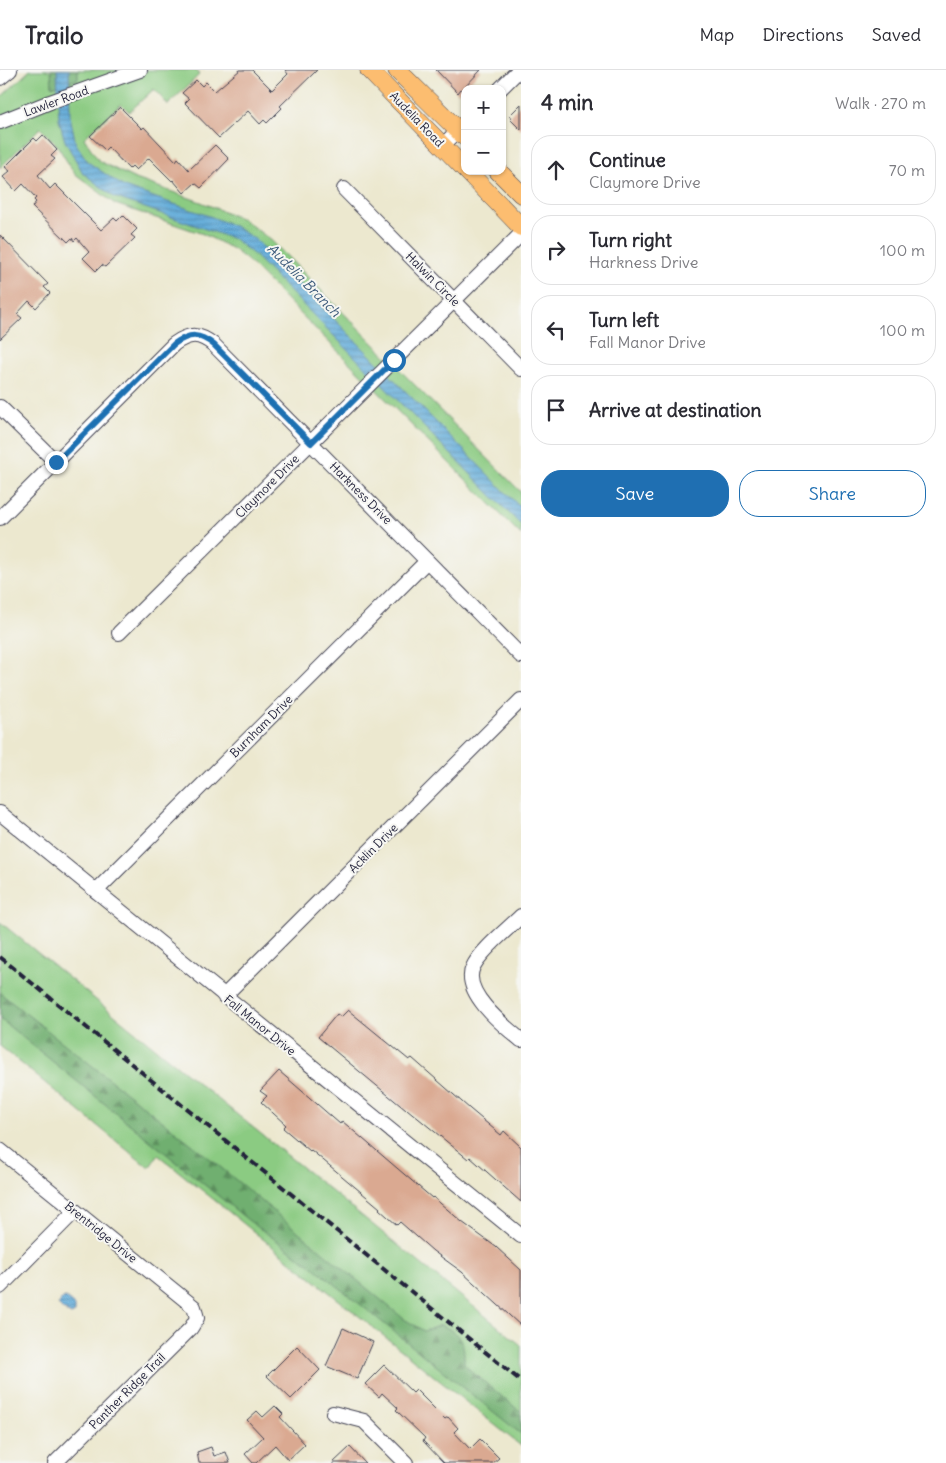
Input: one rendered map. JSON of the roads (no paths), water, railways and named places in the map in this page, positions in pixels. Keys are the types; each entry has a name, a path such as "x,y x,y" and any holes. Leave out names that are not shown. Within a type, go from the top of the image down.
{"main road":[{"name":"Audelia Road","path":"369,70 461,164"},
{"name":"Audelia Road","path":"398,70 461,130"},
{"path":"471,175 521,226"},
{"path":"502,175 521,194"}],"street":[{"path":"0,78 10,70"},
{"name":"Lawler Road","path":"0,122 140,70"},
{"path":"504,85 519,70"},
{"path":"442,146 461,132"},
{"name":"Halwin Circle","path":"344,189 521,369"},
{"name":"Claymore Drive","path":"119,633 521,234"},
{"name":"Harkness Drive","path":"56,462 174,344 185,336 197,336 206,339 521,656"},
{"path":"0,407 56,462 0,518"},
{"name":"Burnham Drive","path":"96,891 427,561"},
{"name":"Acklin Drive","path":"224,996 521,700"},
{"name":"Fall Manor Drive","path":"0,813 521,1236"},
{"path":"521,916 478,959 472,968 471,979 474,990 483,1004 521,1040"},
{"name":"Brentridge Drive","path":"0,1150 194,1307 197,1318"},
{"path":"0,1287 75,1211"},
{"name":"Panther Ridge Trail","path":"55,1463 191,1328 197,1318"},
{"path":"333,1413 364,1421 406,1463"}],"water":[{"path":"57,70 69,70 70,116 76,144 88,162 124,187 212,217 236,227 256,240 521,508 521,525 252,253 234,239 114,197 83,173 65,141 59,120"},
{"path":"66,1298 75,1306 75,1313 71,1315 58,1305 62,1299"}],"railway":[{"path":"0,957 521,1381"}],"water label":[{"name":"Audelia Branch","path":"304,280"}]}
